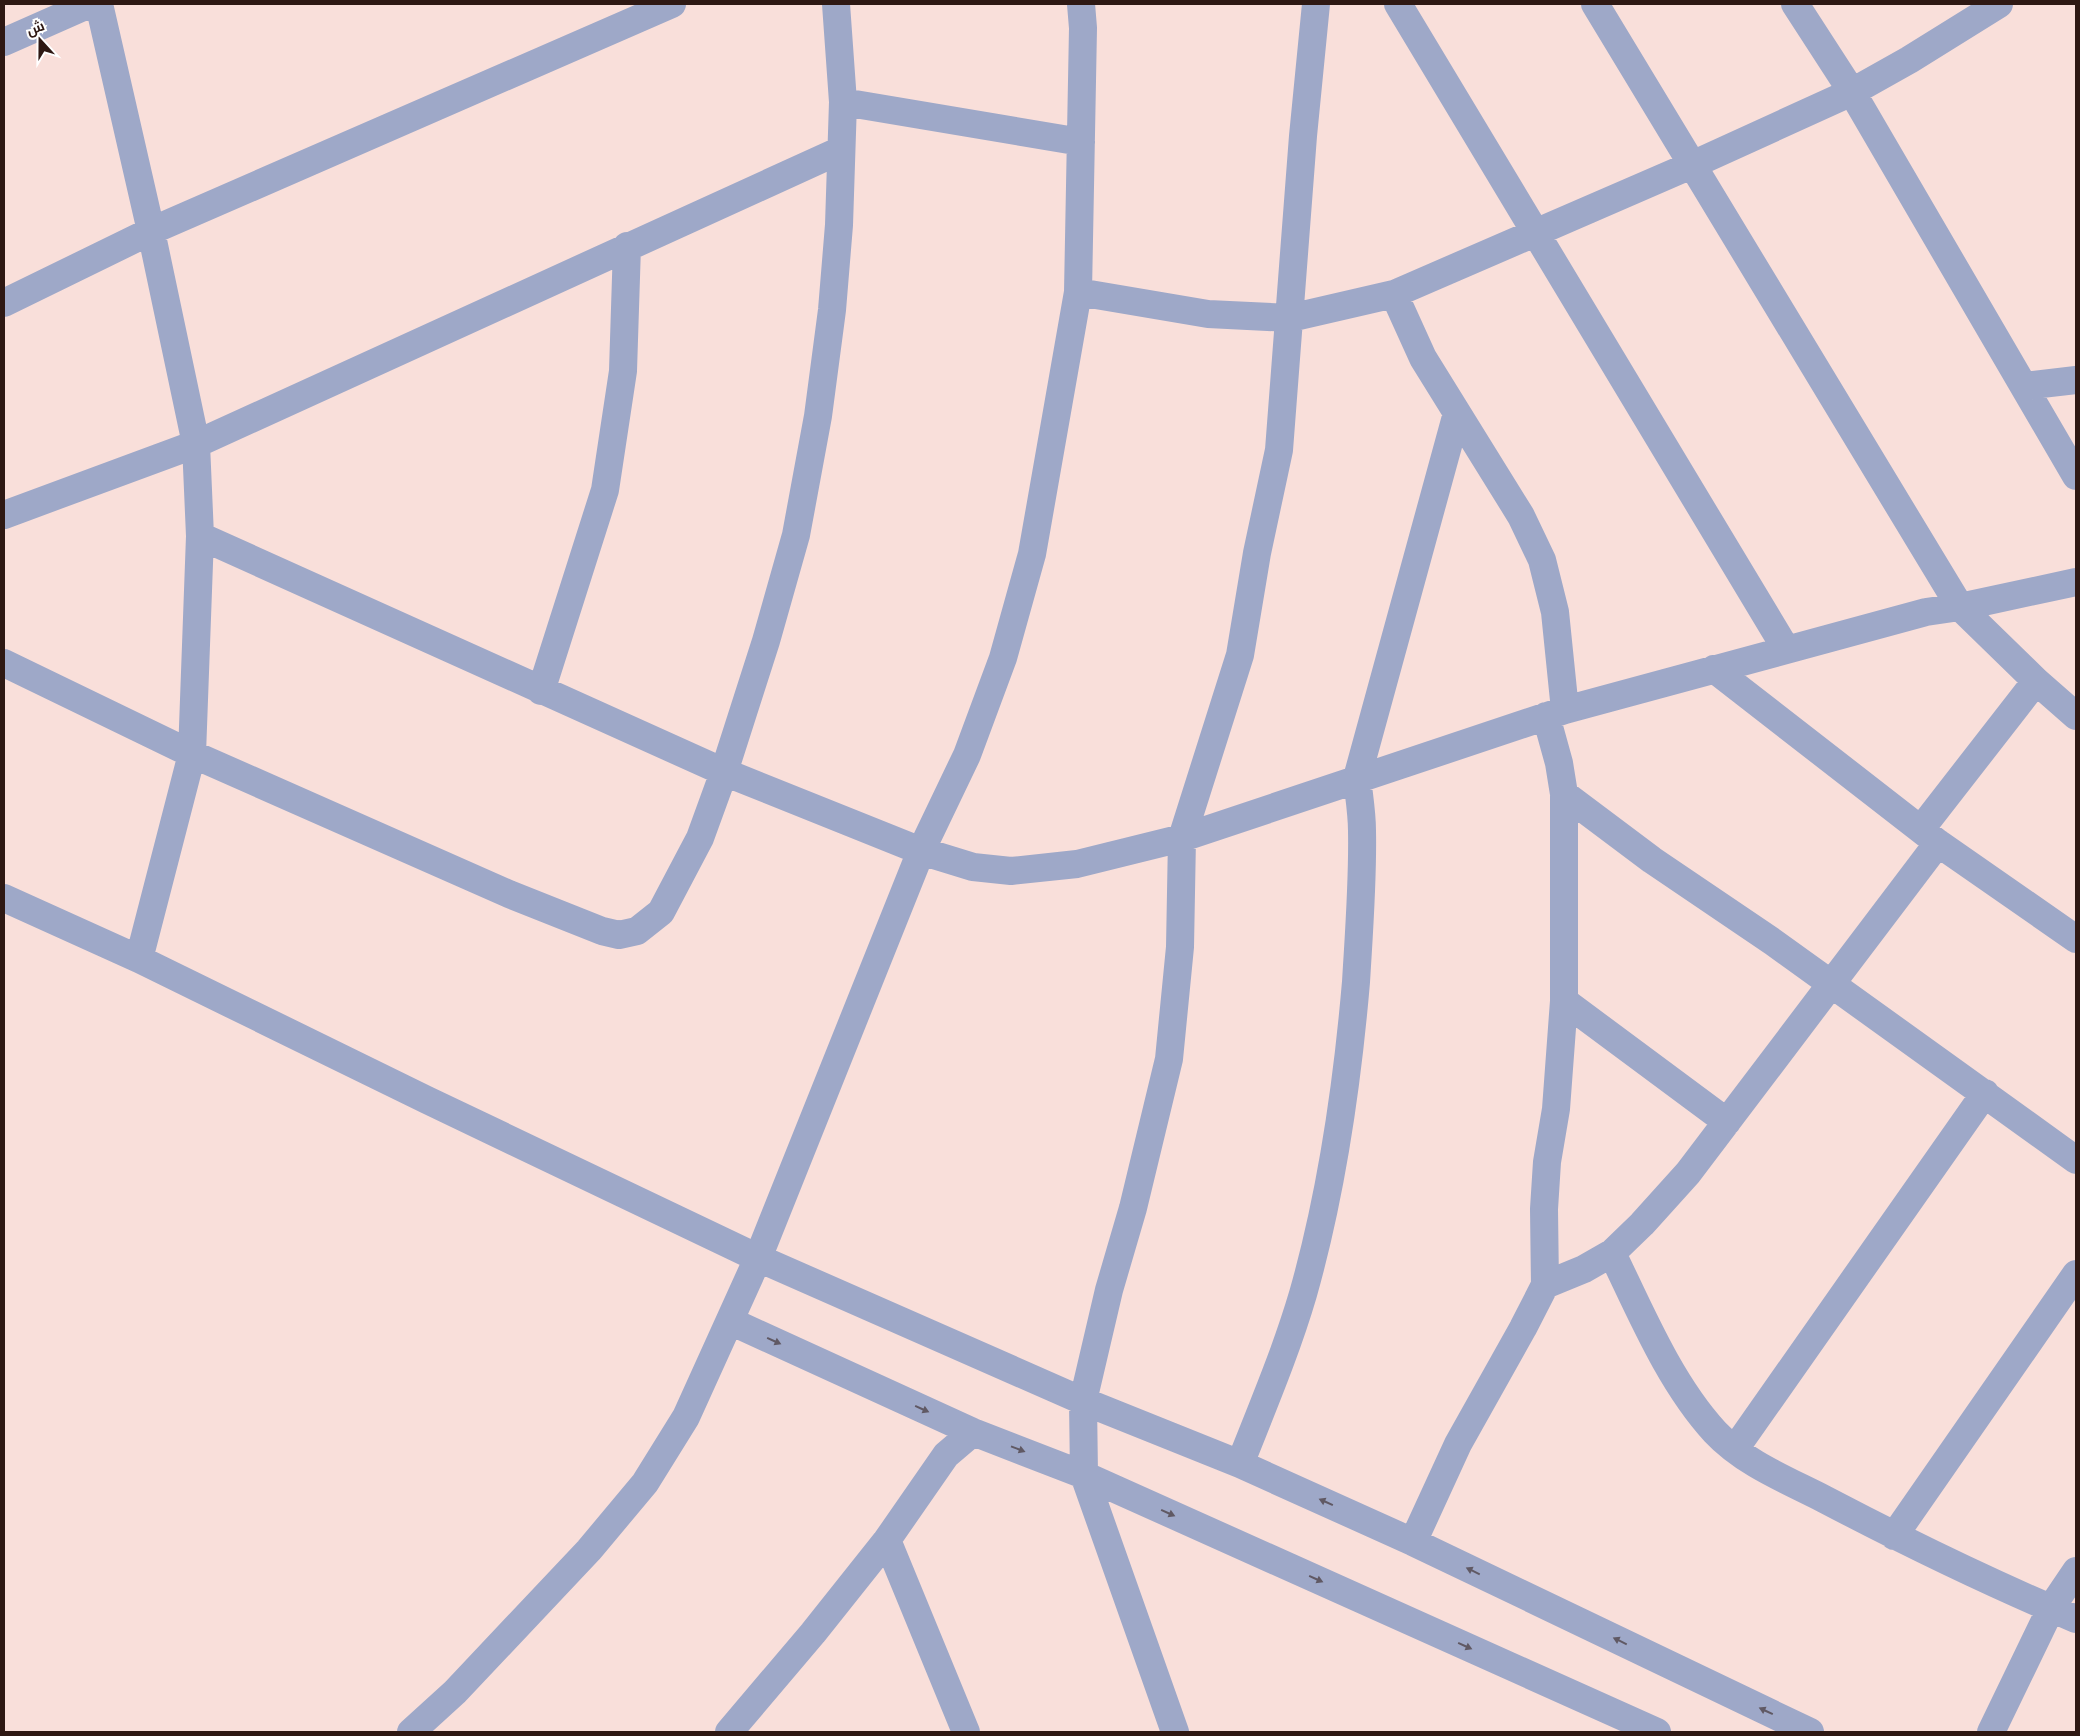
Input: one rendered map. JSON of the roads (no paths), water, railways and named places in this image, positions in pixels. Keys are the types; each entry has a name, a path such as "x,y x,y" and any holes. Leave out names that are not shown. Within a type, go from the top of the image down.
{"street":[{"path":"4,42 90,4"},
{"path":"98,4 151,231 196,444 200,536 192,754 139,959"},
{"path":"4,303 151,231 672,4"},
{"path":"4,663 192,754 509,894 602,931 619,935 637,931 661,912 700,838 724,772 796,535 818,416 832,310 839,225 843,102 836,4"},
{"path":"411,1732 455,1692 589,1550 645,1483 686,1417 758,1258 921,851 967,755 1003,658 1030,564 1078,292 1083,28 1081,4"},
{"path":"1174,1732 1084,1475 1083,1401 1108,1290 1133,1208 1169,1059 1180,947 1182,838 1240,655 1256,553 1279,450 1303,136 1316,4"},
{"path":"1398,4 1786,649"},
{"path":"1595,4 1694,164 1960,606 2036,681 2076,716"},
{"path":"1796,4 1852,92 2076,476"},
{"path":"1078,292 1208,314 1290,318 1394,294 1694,164 1852,92 1910,60 1999,4"},
{"path":"843,102 1081,142"},
{"path":"4,515 196,444 841,150"},
{"path":"541,691 605,490 623,371 627,246"},
{"path":"1394,294 1423,358 1521,516 1542,560 1555,612 1555,713 1559,763 1564,794 1564,1001 1556,1110 1547,1162 1544,1209 1545,1285 1458,1444 1413,1542"},
{"path":"2025,386 2076,380"},
{"path":"1240,1464 1278,1368 1303,1294 1327,1196 1344,1101 1361,914 1362,829 1357,778 1457,413"},
{"path":"200,536 724,772 921,851 973,867 1011,870 1077,864 1182,838 1555,713 1926,612 2076,582"},
{"path":"1714,669 1930,836 2076,939"},
{"path":"1545,1285 1584,1269 1612,1253 1642,1224 1688,1173 1830,984 2036,681"},
{"path":"1564,794 1652,860 1985,1093 2076,1160"},
{"path":"4,898 139,959 453,1113 758,1258 1083,1401 1240,1464 1413,1542 1810,1732"},
{"path":"1564,1001 1727,1122"},
{"path":"1735,1449 1985,1093"},
{"path":"1612,1253 1642,1315 1682,1387 1716,1434 1735,1449 1765,1469 1894,1536 2076,1619"},
{"path":"1894,1536 2076,1274"},
{"path":"730,1321 973,1432 1084,1475 1656,1732"},
{"path":"729,1732 813,1633 887,1540 946,1455 973,1432"},
{"path":"887,1540 961,1730"},
{"path":"1991,1732 2051,1608 2076,1571"}]}
